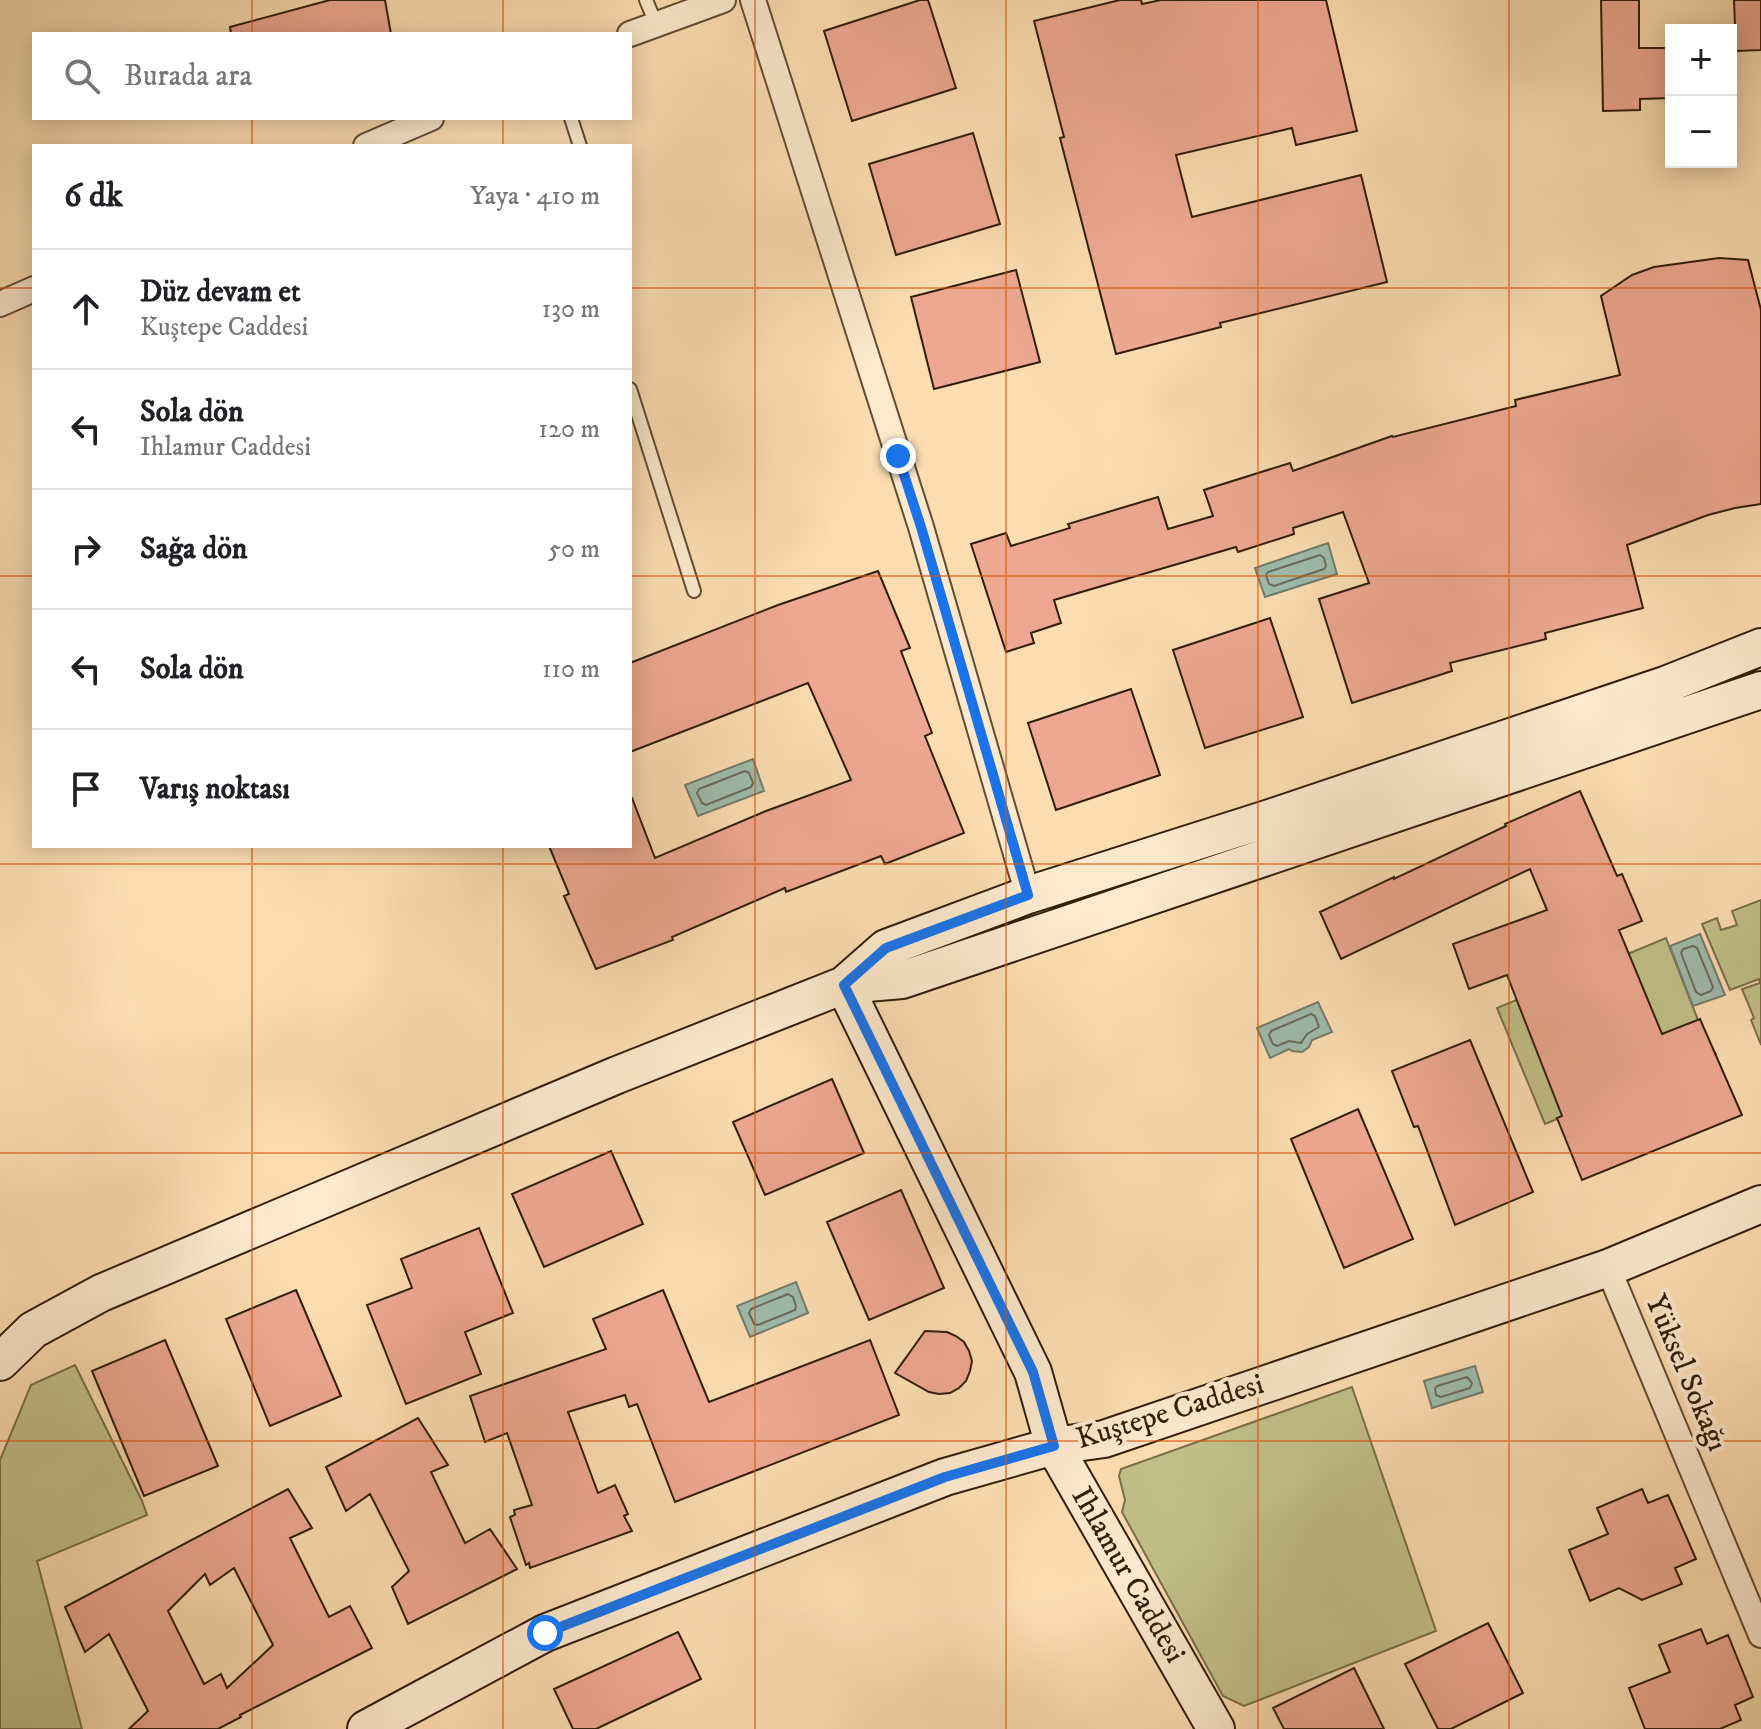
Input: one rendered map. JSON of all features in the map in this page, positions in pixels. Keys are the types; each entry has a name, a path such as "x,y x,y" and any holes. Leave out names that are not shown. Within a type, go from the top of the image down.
{"street":[{"path":"632,33 723,0"},
{"path":"753,0 921,527 1028,895 1042,932"},
{"path":"371,144 426,120"},
{"path":"0,304 32,290"},
{"path":"844,985 886,948 1028,895 1267,819 1636,695 1761,647"},
{"path":"0,1362 33,1330 101,1293 617,1075 844,985 902,980 1761,690"},
{"name":"Ihlamur Caddesi","path":"844,985 1033,1372 1054,1446 1216,1729"},
{"name":"Kuştepe Caddesi","path":"366,1729 545,1633 945,1477 1054,1446 1104,1439 1608,1268 1761,1204"},
{"name":"Yüksel Sokağı","path":"1608,1268 1761,1635"}],"lane":[{"path":"646,0 656,24"},
{"path":"572,120 579,144"},
{"path":"632,395 694,591"}],"shaded area":[{"path":"1761,900 1761,1045 1742,989 1760,983 1759,979 1730,990 1702,924 1717,918 1721,930 1737,925 1732,911"},
{"path":"1666,938 1698,1020 1716,1054 1545,1124 1497,1008"},
{"path":"75,1365 147,1515 37,1561 82,1729 0,1729 0,1460 31,1385"},
{"path":"1352,1387 1436,1631 1244,1706 1223,1696 1122,1512 1125,1500 1119,1476 1121,1469"}],"water":[{"path":"1328,543 1337,574 1265,597 1255,568"},
{"path":"753,759 764,791 698,816 685,785"},
{"path":"1700,934 1725,995 1693,1006 1670,946"},
{"path":"1318,1002 1332,1032 1312,1040 1302,1052 1289,1049 1270,1058 1257,1028"},
{"path":"796,1282 808,1313 750,1337 737,1306"},
{"path":"1475,1366 1483,1392 1432,1408 1424,1381"}],"building":[{"path":"330,0 385,0 391,32 231,32 230,27"},
{"path":"928,0 956,88 852,121 824,31"},
{"path":"1120,0 1141,0 1142,4 1161,0 1326,0 1357,131 1296,145 1292,128 1176,155 1192,217 1361,175 1387,282 1220,323 1221,327 1116,354 1060,138 1064,137 1034,21"},
{"path":"1601,0 1639,0 1639,48 1665,48 1665,98 1640,99 1640,110 1603,111"},
{"path":"1734,0 1761,0 1761,50 1737,51"},
{"path":"973,133 1000,224 896,255 869,164"},
{"path":"1719,258 1748,260 1761,310 1761,504 1708,515 1627,545 1643,608 1545,633 1546,639 1450,663 1452,671 1352,703 1319,599 1369,583 1343,512 1293,528 1294,534 1238,552 1236,547 1054,600 1061,623 1031,633 1034,643 1006,652 971,544 1006,533 1011,546 1070,528 1068,524 1158,497 1168,529 1213,516 1204,490 1290,463 1293,471 1392,436 1516,406 1515,400 1620,375 1601,296 1632,275 1654,267"},
{"path":"1016,270 1040,362 934,389 911,297"},
{"path":"878,571 910,648 901,651 932,733 925,736 964,833 885,864 881,856 786,892 785,888 672,937 673,940 596,969 564,896 569,894 550,848 632,848 632,798 655,858 766,811 851,780 808,683 632,751 632,662 778,605"},
{"path":"1270,618 1303,717 1205,748 1173,650"},
{"path":"1131,689 1160,775 1056,810 1028,723"},
{"path":"1580,791 1617,876 1622,874 1642,921 1619,930 1662,1034 1700,1019 1742,1115 1582,1180 1557,1118 1562,1116 1507,975 1469,989 1453,944 1547,910 1530,869 1341,959 1320,912"},
{"path":"1470,1040 1533,1192 1455,1225 1418,1126 1414,1127 1392,1071"},
{"path":"832,1079 864,1153 765,1195 733,1122"},
{"path":"1358,1109 1413,1239 1344,1268 1291,1139"},
{"path":"611,1151 643,1224 544,1267 512,1194"},
{"path":"901,1190 944,1288 869,1320 827,1222"},
{"path":"479,1228 513,1313 465,1332 481,1374 406,1404 367,1305 412,1288 401,1259"},
{"path":"296,1290 341,1396 270,1426 226,1319"},
{"path":"663,1290 709,1402 870,1340 899,1415 675,1502 637,1404 629,1407 625,1395 568,1412 598,1493 615,1485 632,1531 530,1568 529,1563 526,1565 510,1517 515,1515 514,1510 532,1505 507,1433 485,1442 470,1396 606,1349 593,1319"},
{"path":"925,1331 947,1332 956,1336 969,1351 972,1361 966,1381 950,1393 929,1392 895,1373"},
{"path":"165,1340 218,1466 144,1496 92,1371"},
{"path":"418,1418 448,1465 431,1472 465,1543 490,1529 517,1569 408,1624 392,1587 409,1571 370,1494 346,1511 326,1467"},
{"path":"288,1489 312,1528 290,1538 329,1617 350,1606 372,1648 218,1729 129,1729 148,1711 109,1634 85,1652 65,1607","holes":["234,1568 273,1645 227,1688 221,1674 204,1684 168,1611 205,1574 210,1585"]},
{"path":"1642,1489 1648,1503 1668,1495 1696,1559 1675,1568 1682,1584 1642,1600 1619,1588 1590,1601 1569,1550 1608,1534 1597,1508"},
{"path":"1488,1623 1523,1693 1451,1729 1438,1729 1405,1664"},
{"path":"1701,1629 1707,1644 1728,1635 1753,1697 1735,1705 1741,1720 1720,1729 1645,1729 1629,1688 1670,1672 1659,1645"},
{"path":"678,1632 701,1679 596,1729 573,1729 554,1689"},
{"path":"1354,1668 1384,1729 1284,1729 1273,1708"}],"route":[{"path":"545,1633 945,1477 1054,1446 1033,1372 844,985 886,948 1028,895 898,456"}]}
